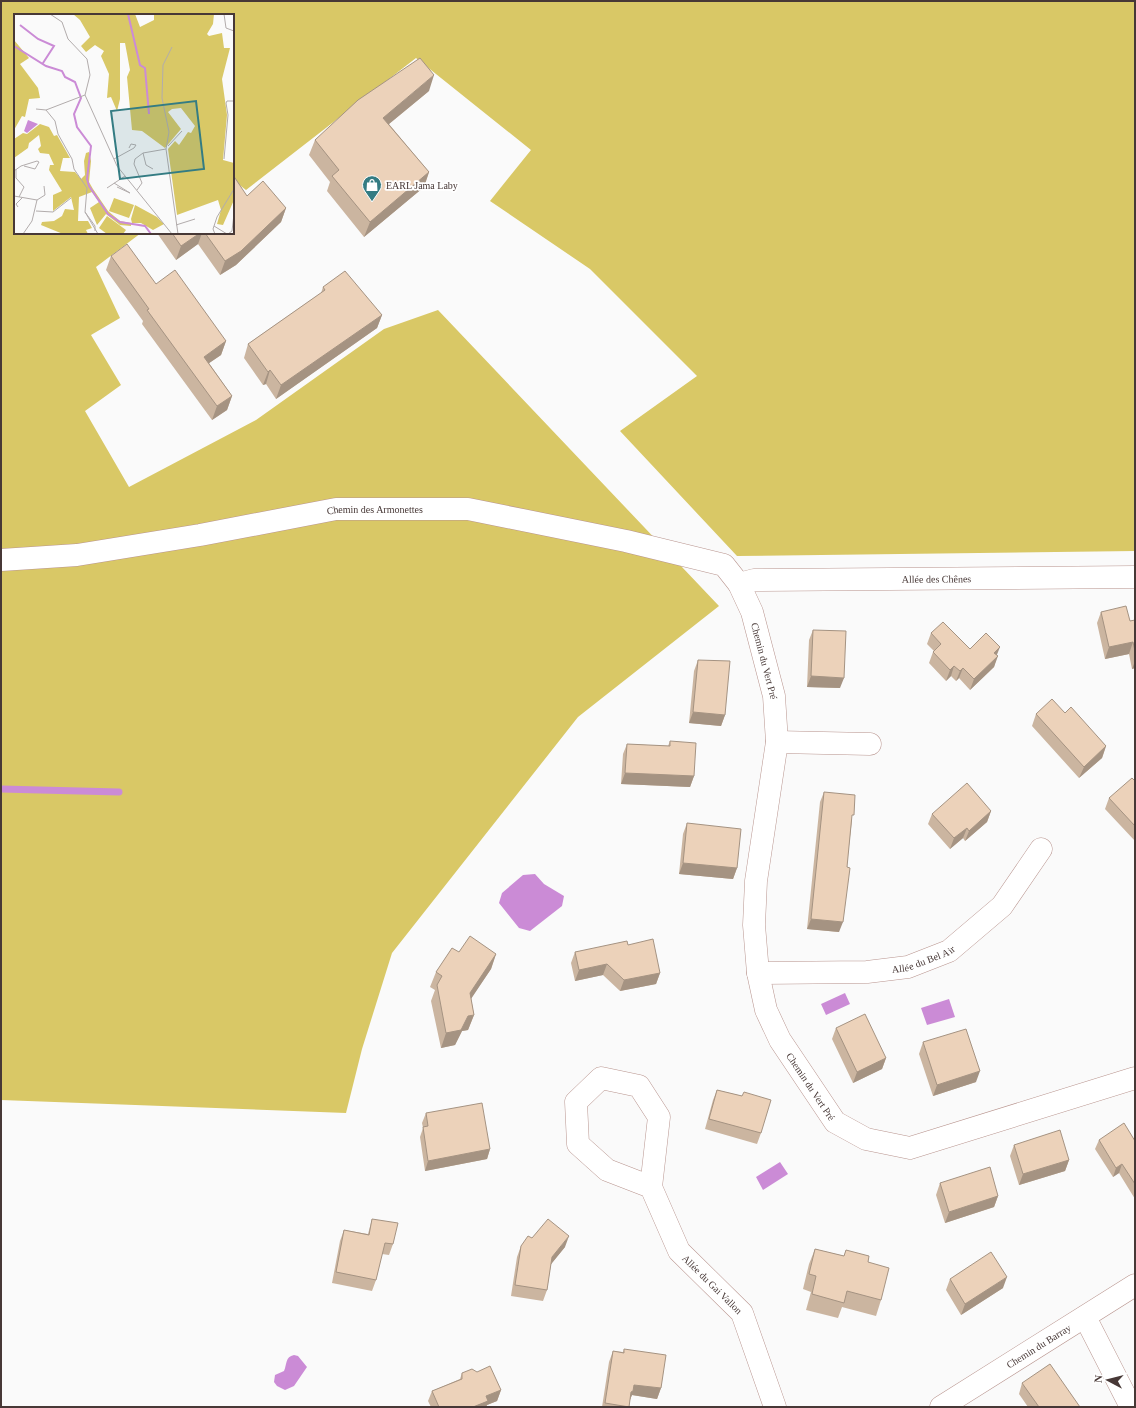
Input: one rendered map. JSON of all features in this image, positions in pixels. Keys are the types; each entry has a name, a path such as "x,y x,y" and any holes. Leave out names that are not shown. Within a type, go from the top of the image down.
{"street":[{"name":"Chemin des Armonettes","path":"1,560 77,555 200,535 336,509 468,509 626,541 724,565 739,584"},
{"name":"Allée des Chênes","path":"739,584 754,580 1135,577"},
{"name":"Chemin du Vert Pré","path":"739,584 752,612 774,696 777,742 756,881 754,925 758,973 766,1010 780,1040 835,1122 866,1139 910,1148 1135,1078"},
{"path":"777,742 870,744"},
{"name":"Allée du Bel Air","path":"758,973 867,972 908,967 949,951 1002,906 1041,849"},
{"path":"601,1078 639,1086 659,1117 651,1187 607,1170 578,1144 576,1102 601,1078"},
{"name":"Allée du Gai Vallon","path":"651,1187 679,1251 742,1313 775,1407"},
{"name":"Chemin du Barray","path":"941,1407 1135,1285"},
{"path":"1085,1317 1131,1407"}],"shaded area":[{"path":"1,1 1135,1 1135,551 737,556 620,431 697,376 590,269 490,201 531,150 416,58 246,190 234,181 234,14 14,14 14,234 140,234 96,267 120,318 91,335 121,385 85,411 129,487 256,420 384,329 438,310 719,606 578,717 392,953 362,1049 346,1113 1,1100"},
{"path":"535,874 544,884 564,896 562,906 530,931 519,928 499,903 502,893 523,875"},
{"path":"845,993 850,1004 826,1015 821,1004"},
{"path":"949,999 955,1017 927,1025 921,1008"},
{"path":"780,1162 788,1174 763,1190 756,1177"},
{"path":"294,1355 298,1356 307,1367 294,1386 285,1390 277,1386 274,1382 275,1375 284,1371 289,1357"}],"building":[{"path":"420,58 434,75 383,118 429,172 370,222 332,176 339,170 315,140 358,100"},
{"path":"234,176 247,196 263,181 286,208 241,251 225,261 206,234 234,234"},
{"path":"173,234 199,234 181,246"},
{"path":"127,244 156,284 175,270 226,341 204,357 232,396 217,406 147,310 149,309 111,256"},
{"path":"345,271 382,315 281,385 270,370 268,372 248,344 325,290 323,287"},
{"path":"1126,606 1130,621 1135,620 1135,651 1133,642 1109,647 1101,612"},
{"path":"943,622 970,649 986,633 1000,647 994,653 998,656 974,679 963,668 960,671 954,666 950,670 933,652 941,644 931,633"},
{"path":"813,630 846,631 844,678 811,676"},
{"path":"698,660 730,661 725,715 693,712"},
{"path":"1052,699 1065,713 1071,707 1106,746 1084,767 1036,714"},
{"path":"670,741 696,743 694,776 625,773 627,744 670,746"},
{"path":"1132,778 1135,781 1135,826 1109,798"},
{"path":"967,783 991,811 969,831 967,828 954,838 932,814"},
{"path":"824,792 855,795 854,815 852,815 847,867 850,868 843,922 811,919"},
{"path":"687,823 741,829 737,868 683,863"},
{"path":"470,936 496,954 470,993 474,1015 468,1016 461,1030 446,1033 437,985 442,976 436,972 452,948 459,952"},
{"path":"653,939 660,973 624,980 607,964 579,970 575,952 627,941 628,945"},
{"path":"865,1014 886,1058 857,1072 836,1028"},
{"path":"966,1029 980,1071 937,1085 923,1042"},
{"path":"717,1090 742,1096 744,1092 771,1100 761,1133 709,1119"},
{"path":"482,1103 490,1149 428,1161 423,1127 428,1126 426,1113"},
{"path":"1124,1123 1135,1141 1135,1184 1122,1164 1116,1168 1099,1140"},
{"path":"1060,1130 1069,1160 1023,1174 1014,1145"},
{"path":"990,1167 998,1196 949,1212 940,1183"},
{"path":"372,1219 398,1223 393,1244 385,1243 376,1280 336,1272 344,1230 369,1235"},
{"path":"548,1219 569,1236 552,1257 547,1290 515,1285 521,1246 528,1236 532,1238"},
{"path":"815,1249 844,1256 846,1250 869,1256 868,1262 889,1268 881,1300 847,1291 844,1303 812,1294 816,1276 809,1274"},
{"path":"991,1252 1007,1277 965,1304 950,1279"},
{"path":"624,1349 666,1355 661,1388 634,1385 633,1391 631,1392 629,1407 605,1403 613,1351 624,1353"},
{"path":"1050,1364 1080,1407 1039,1407 1022,1383"},
{"path":"490,1366 501,1390 486,1396 488,1401 473,1407 439,1407 432,1391 462,1379 462,1373 472,1369 477,1372"}],"waterway":[{"path":"1,789 119,792"}],"place":[{"name":"EARL Jama Laby","path":"372,202"}]}
